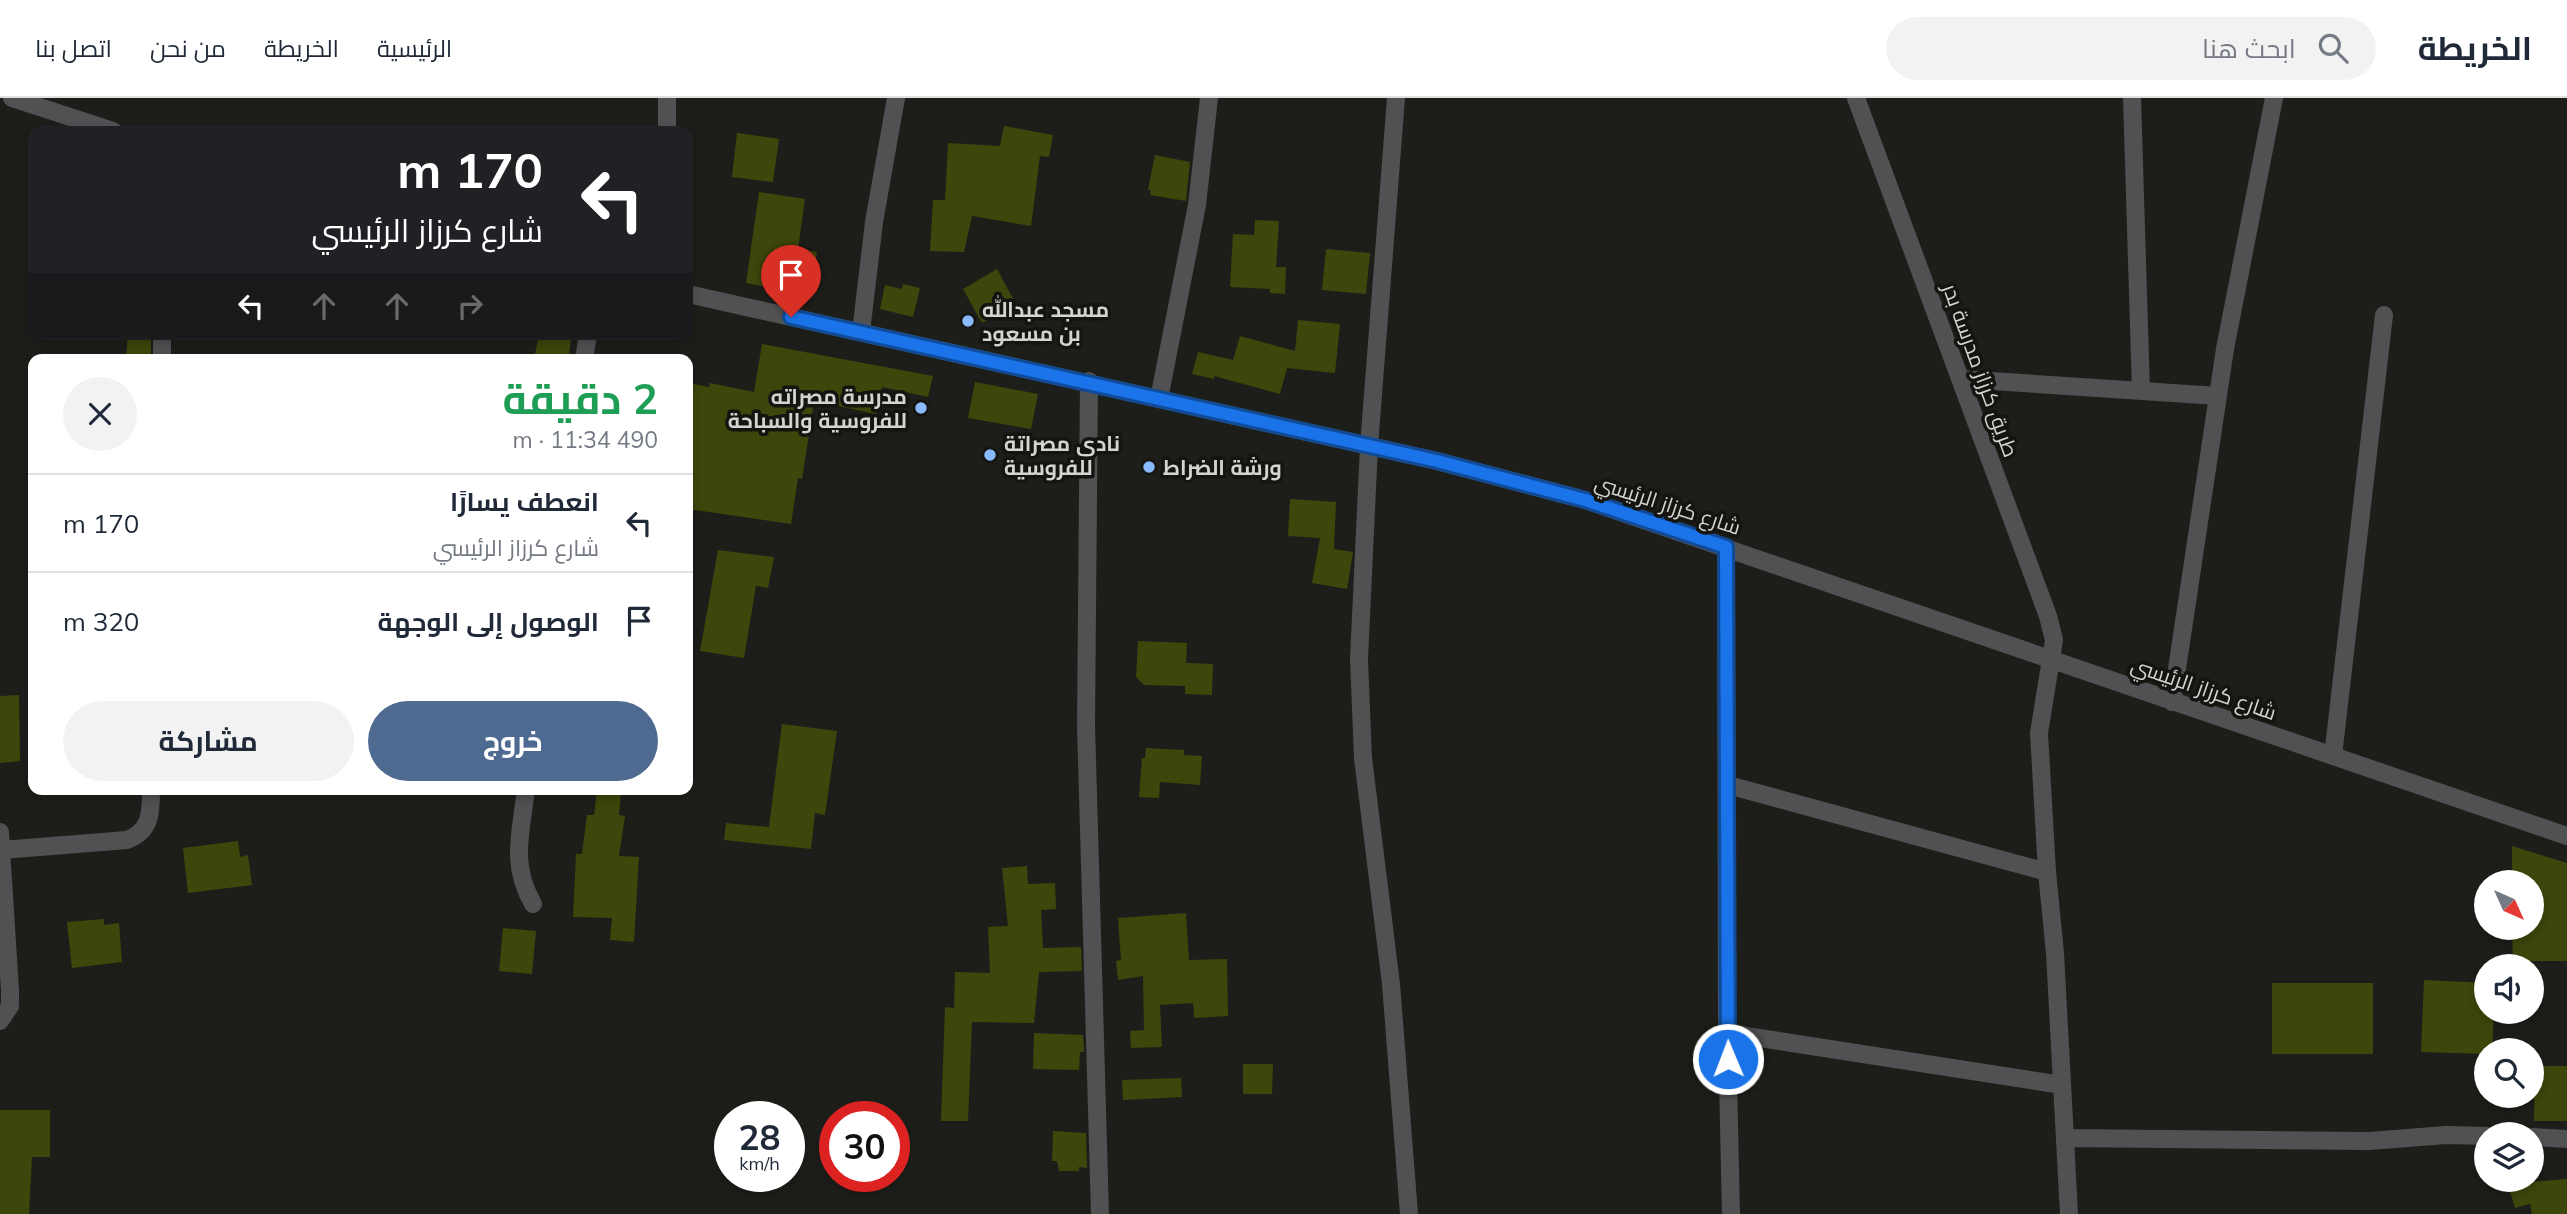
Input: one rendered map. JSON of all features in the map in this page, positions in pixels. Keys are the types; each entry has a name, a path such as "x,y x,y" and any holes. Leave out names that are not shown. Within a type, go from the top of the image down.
{"street":[{"path":"12,98 98,126"},
{"path":"667,98 667,126"},
{"path":"861,332 874,222 896,98"},
{"path":"1159,399 1197,205 1209,98"},
{"path":"1396,98 1369,446 1359,659 1363,758 1391,984 1409,1214"},
{"name":"طريق كرزاز مدرسة بدر","path":"1856,98 2048,616 2054,640 2039,733 2047,872 2055,953 2069,1214"},
{"path":"2132,98 2141,391"},
{"path":"2172,702 2218,396 2274,98"},
{"name":"شارع كرزاز الرئيسي","path":"693,294 1369,446 1585,500 2567,836"},
{"path":"2333,757 2384,315"},
{"path":"1961,379 2218,396"},
{"path":"1089,382 1086,725 1100,1214"},
{"path":"1726,547 1727,1033 1731,1214"},
{"path":"1728,785 2047,872"},
{"path":"0,1021 10,1006 1,841 127,841 140,836 147,826 151,813 151,795"},
{"path":"526,795 519,876 533,904"},
{"path":"1727,1033 2062,1085"},
{"path":"2066,1138 2369,1141 2474,1136"},
{"path":"2544,1138 2567,1139"}],"building":[{"path":"1004,126 1053,135 1049,157 1040,156 1031,226 972,216 964,252 930,251 933,200 945,200 948,143 1000,146"},
{"path":"737,133 779,139 773,182 732,177"},
{"path":"1155,155 1190,162 1186,201 1150,195 1151,190 1148,190"},
{"path":"759,192 805,199 798,249 817,252 809,294 746,283"},
{"path":"1255,220 1279,221 1276,267 1286,267 1285,294 1270,293 1270,289 1230,287 1233,234 1254,235"},
{"path":"1326,249 1370,253 1366,294 1322,290"},
{"path":"997,269 1016,304 982,323 963,289"},
{"path":"903,284 920,288 913,317 880,309 885,285 902,289"},
{"path":"1298,320 1340,324 1335,373 1287,368 1280,394 1214,376 1214,379 1192,374 1198,352 1233,360 1240,336 1295,351"},
{"path":"128,340 151,340 151,354 126,354"},
{"path":"538,340 571,340 569,354 535,354"},
{"path":"762,344 933,376 928,397 882,387 876,414 814,401 802,479 798,478 791,524 693,510 693,384 709,387 710,383 754,392"},
{"path":"975,382 1038,394 1031,429 968,418"},
{"path":"1290,499 1336,502 1334,549 1353,552 1347,589 1312,583 1320,538 1288,536"},
{"path":"718,550 774,557 768,588 756,586 744,658 700,651"},
{"path":"1138,641 1187,643 1186,663 1213,664 1212,695 1185,694 1185,686 1144,685 1136,677"},
{"path":"19,695 20,761 0,763 0,696"},
{"path":"782,724 837,731 825,815 815,813 811,849 724,840 726,823 769,827"},
{"path":"1146,748 1184,750 1184,755 1202,756 1200,785 1160,782 1159,798 1139,797 1142,758 1145,758"},
{"path":"596,795 621,795 619,815 625,816 619,856 639,857 634,942 610,940 612,918 573,917 576,854 582,854 587,815 594,815"},
{"path":"238,841 240,857 248,855 252,885 188,893 183,848"},
{"path":"2512,846 2567,863 2567,961 2544,961 2544,954 2513,954 2512,940 2544,940 2544,870 2512,870"},
{"path":"1027,866 1028,884 1055,883 1056,909 1041,910 1043,948 1081,947 1082,971 1039,972 1034,1023 972,1022 968,1121 941,1121 945,1007 954,1008 955,972 990,973 988,927 1008,926 1002,868"},
{"path":"1186,913 1189,960 1227,959 1228,1016 1194,1018 1193,1003 1160,1005 1162,1047 1131,1048 1130,1031 1144,1030 1143,976 1118,980 1116,961 1121,960 1118,918"},
{"path":"104,919 104,925 119,923 122,962 72,968 67,922"},
{"path":"503,928 536,931 532,974 499,971"},
{"path":"2424,980 2474,982 2474,1024 2493,1024 2493,1038 2474,1038 2474,1054 2421,1052"},
{"path":"2272,983 2373,983 2373,1054 2272,1054"},
{"path":"1034,1033 1083,1035 1084,1052 1080,1052 1079,1070 1033,1069"},
{"path":"1243,1064 1273,1064 1272,1094 1243,1094"},
{"path":"2544,1066 2567,1066 2567,1121 2534,1121 2534,1108 2544,1108"},
{"path":"1181,1078 1182,1097 1123,1100 1122,1080"},
{"path":"0,1110 50,1110 50,1157 32,1157 29,1214 0,1214"},
{"path":"1053,1131 1086,1133 1087,1168 1079,1167 1079,1171 1059,1171 1057,1161 1052,1161"},
{"path":"2567,1179 2567,1214 2532,1214 2530,1204 2515,1208 2510,1192 2544,1192 2544,1181"}],"place":[{"name":"مسجد عبدالله بن مسعود","path":"968,321"},
{"name":"مدرسة مصراته للفروسية والسباحة","path":"921,408"},
{"name":"نادي مصراتة للفروسية","path":"990,455"},
{"name":"ورشة الضراط","path":"1149,467"}],"route":[{"path":"791,317 1437,461 1585,500 1726,547 1728,1059"}]}
